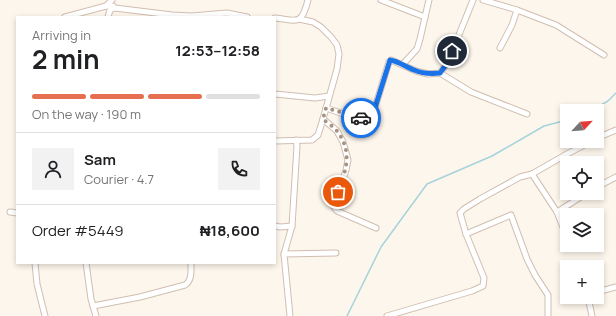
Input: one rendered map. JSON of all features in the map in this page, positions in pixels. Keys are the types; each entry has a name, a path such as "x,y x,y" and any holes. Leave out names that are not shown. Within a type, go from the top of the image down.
{"street":[{"path":"299,19 305,12 308,0"},
{"path":"381,0 425,17"},
{"path":"403,64 417,49 429,0"},
{"path":"440,73 448,62 473,0"},
{"path":"483,0 517,10 556,25 604,54"},
{"path":"69,16 111,4"},
{"path":"108,16 111,4"},
{"path":"111,4 115,8 172,15 192,16 228,13 243,16"},
{"path":"500,48 512,25 517,10"},
{"path":"276,18 289,21 299,19 313,22 321,27 331,37 337,45 338,54 337,68 318,134 312,140 276,141"},
{"path":"326,108 361,118 369,117 373,114 389,62 392,60 416,71 428,74 440,73 471,92 527,114"},
{"path":"276,94 315,98 329,96"},
{"path":"323,119 337,131 343,142 348,160 334,207 337,211 376,228"},
{"path":"604,135 616,130"},
{"path":"290,316 284,254 292,226 297,146 296,140"},
{"path":"386,316 472,291 483,286 484,278 466,234 460,213 464,208 520,177 532,174 579,148"},
{"path":"532,174 557,212 560,220"},
{"path":"604,183 616,177"},
{"path":"557,212 576,200"},
{"path":"10,212 16,213"},
{"path":"466,234 511,215 527,259 535,276 548,295 548,316"},
{"path":"276,226 292,226"},
{"path":"284,254 336,253"},
{"path":"35,264 37,284 45,316"},
{"path":"86,264 96,316"},
{"path":"93,306 140,297 188,284 190,279 191,264"},
{"path":"604,290 616,287"},
{"path":"589,304 592,316"}],"waterway":[{"path":"603,104 616,93"},
{"path":"347,316 381,247 427,184 492,156 544,126 560,122"}],"way so far":[{"path":"338,192 348,160 343,142 337,131 323,119 326,108 361,118"}],"route":[{"path":"361,118 369,117 373,114 390,60 403,64 416,71 428,74 440,73 448,62 452,51"}]}
